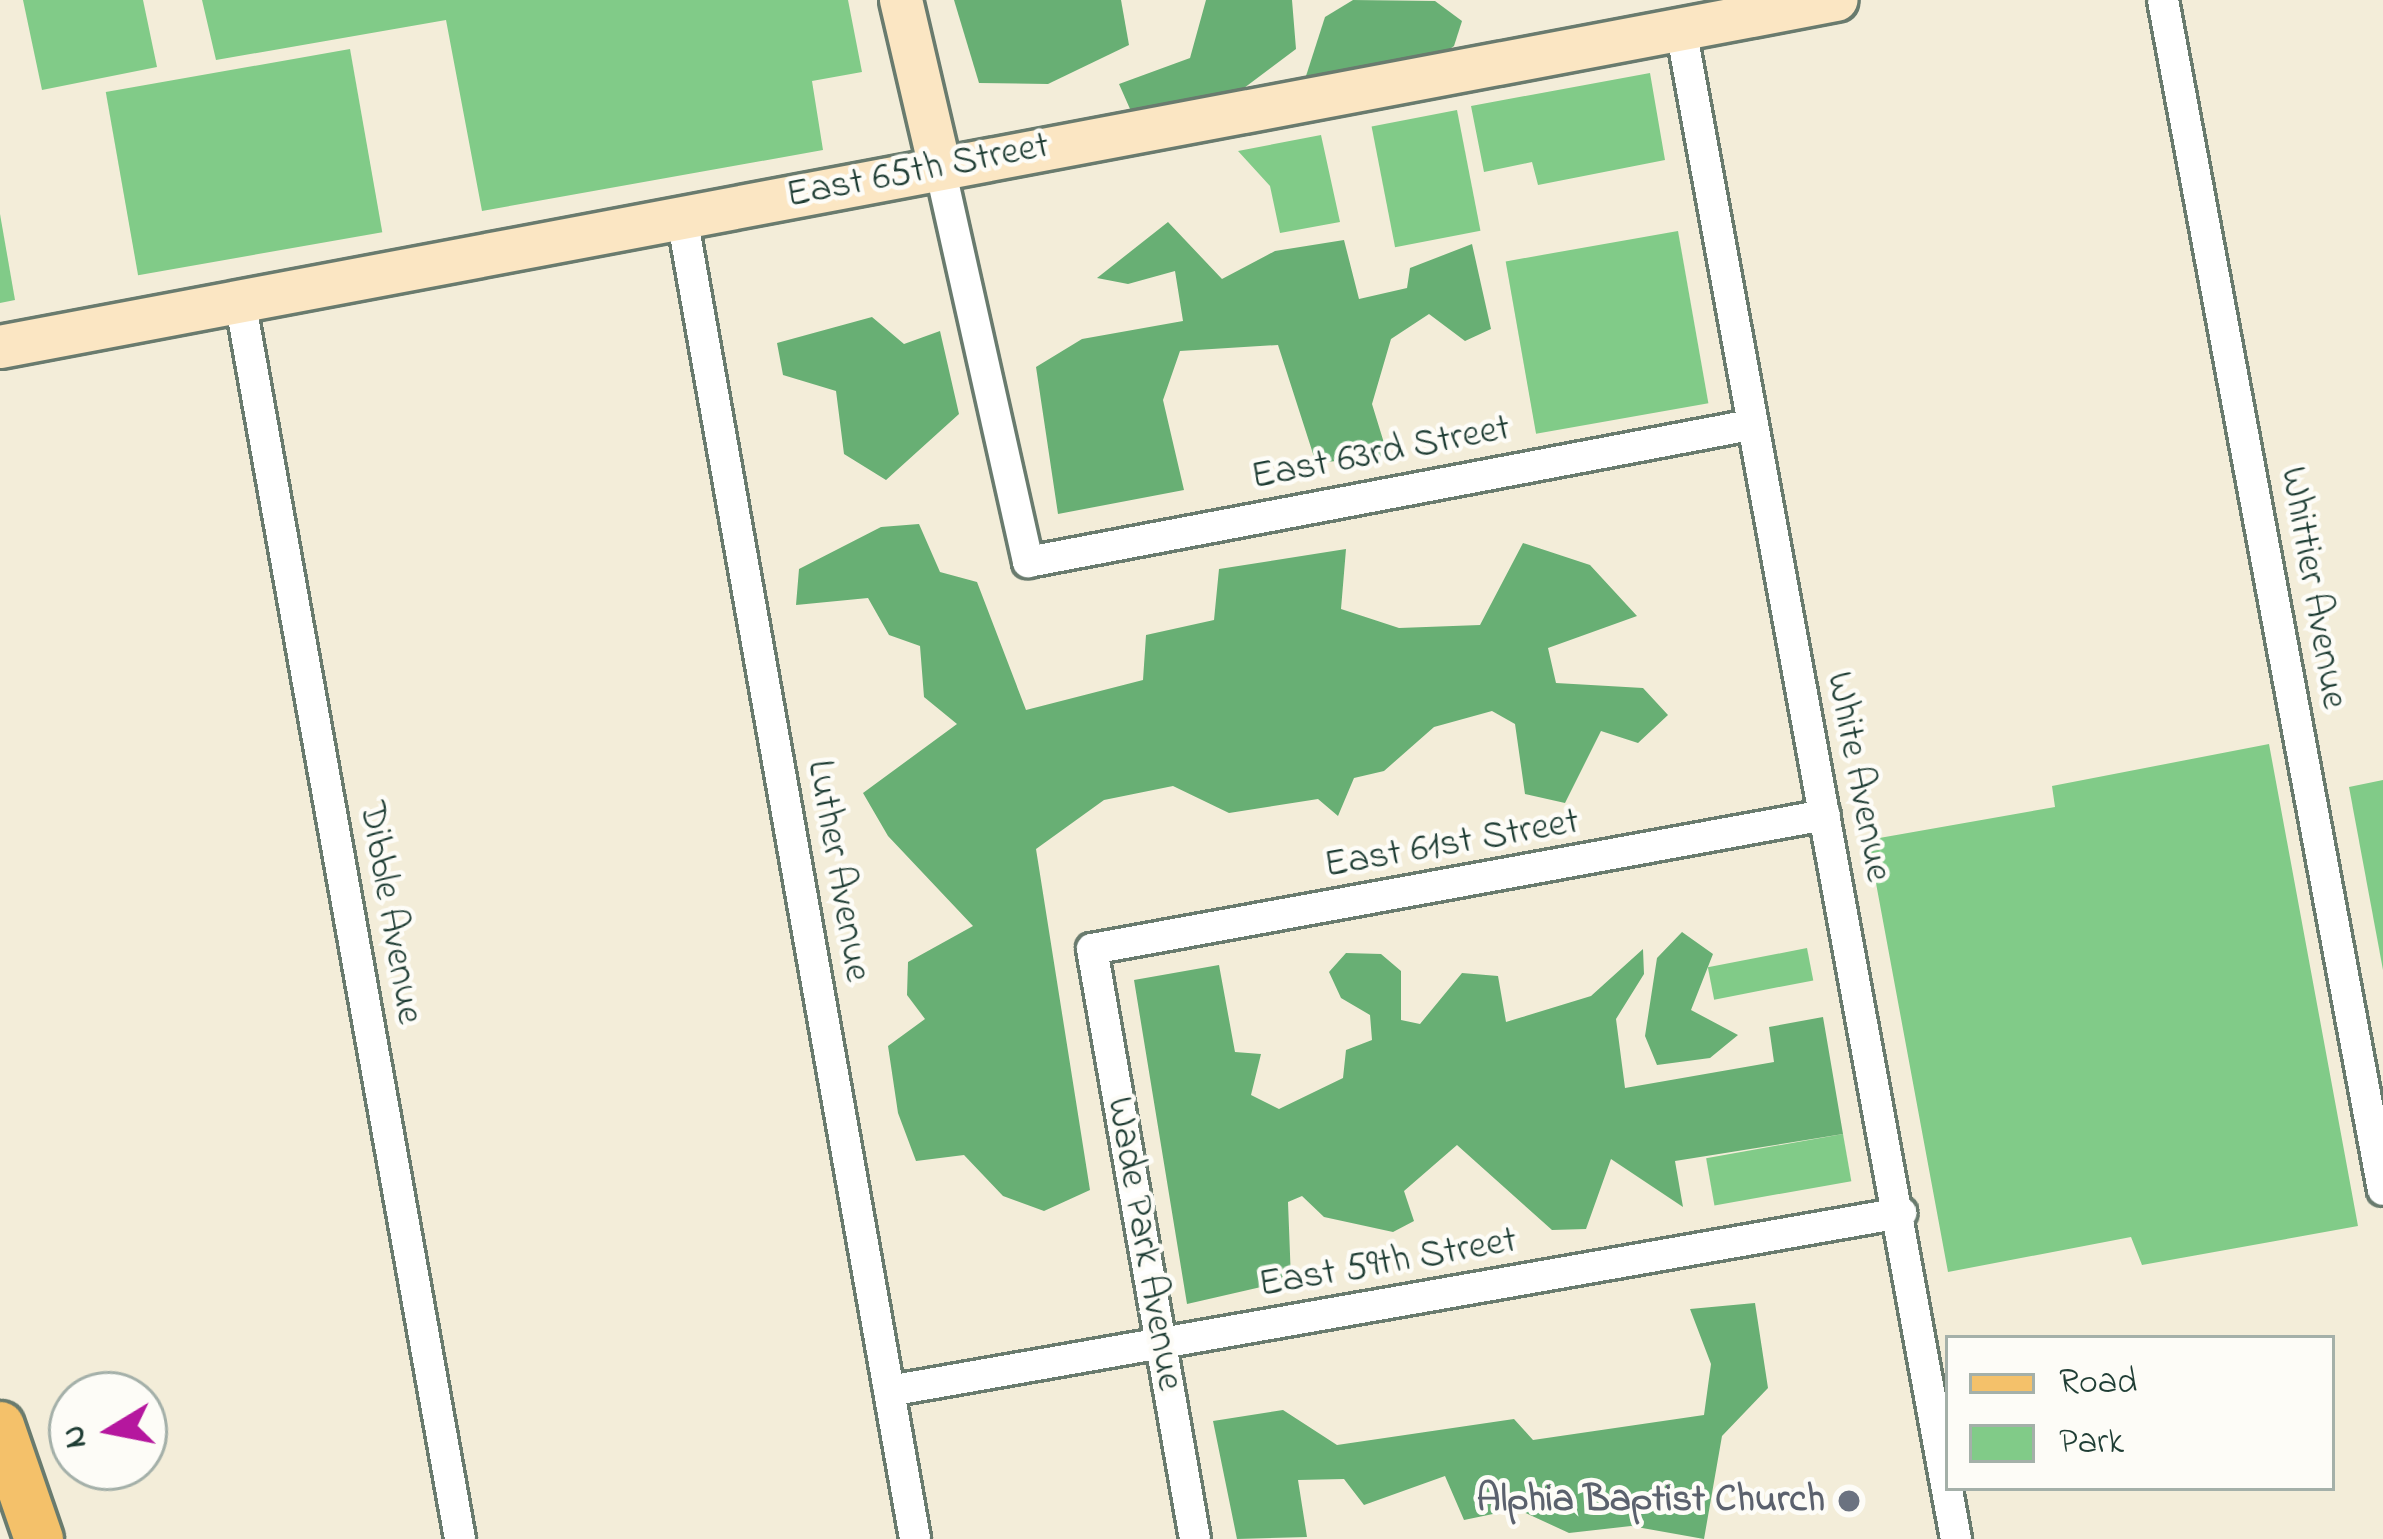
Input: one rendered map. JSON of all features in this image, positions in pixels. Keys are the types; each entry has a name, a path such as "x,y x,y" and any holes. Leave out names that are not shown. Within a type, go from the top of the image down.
{"main road":[{"path":"0,1426 39,1539"}],"street":[{"path":"901,0 940,167"},
{"name":"East 65th Street","path":"0,347 1837,0"},
{"name":"Whittier Avenue","path":"2163,0 2383,1190"},
{"name":"White Avenue","path":"1681,29 1945,1474"},
{"name":"East 63rd Street","path":"940,167 1028,562 1750,425"},
{"name":"Luther Avenue","path":"682,217 915,1539"},
{"name":"Dibble Avenue","path":"240,300 460,1539"},
{"name":"East 61st Street","path":"1092,949 1825,815"},
{"name":"Wade Park Avenue","path":"1092,949 1195,1539"},
{"name":"East 59th Street","path":"889,1390 1901,1213"},
{"name":"White Avenue","path":"1948,1491 1956,1539"}],"green space":[{"path":"23,0 143,0 157,67 42,90"},
{"path":"202,0 848,0 862,72 812,81 823,150 482,211 446,20 216,60"},
{"path":"954,0 1121,0 1129,45 1048,84 979,83"},
{"path":"1206,0 1292,0 1296,49 1232,97 1134,118 1119,84 1190,58"},
{"path":"1353,0 1435,1 1462,21 1454,46 1425,67 1306,76 1325,17"},
{"path":"350,49 382,232 138,275 106,92"},
{"path":"1650,73 1665,160 1538,185 1532,162 1484,172 1471,106"},
{"path":"1457,110 1480,231 1395,247 1372,127"},
{"path":"1321,135 1340,222 1280,233 1270,186 1238,151"},
{"path":"0,214 15,300 0,303"},
{"path":"1168,222 1222,279 1275,251 1344,240 1359,299 1407,288 1410,268 1472,244 1491,329 1465,341 1429,314 1391,339 1372,404 1388,456 1316,463 1278,345 1180,351 1163,400 1184,490 1058,514 1036,367 1082,339 1183,321 1175,271 1128,284 1097,278"},
{"path":"1678,231 1708,403 1536,434 1506,261"},
{"path":"872,317 904,344 940,331 959,414 886,480 844,454 836,391 783,375 777,343"},
{"path":"919,524 940,572 977,582 1026,710 1143,680 1146,635 1214,620 1219,569 1346,549 1341,609 1399,628 1480,625 1523,543 1590,565 1637,616 1548,648 1556,683 1643,688 1668,715 1638,743 1601,731 1565,803 1525,794 1515,724 1492,711 1434,727 1384,771 1354,778 1338,816 1318,799 1229,813 1173,786 1104,800 1036,849 1090,1190 1044,1211 1003,1196 964,1155 916,1161 898,1113 888,1046 925,1019 907,995 908,962 973,926 888,836 863,793 957,724 924,697 920,646 889,635 868,598 796,605 799,569 881,527"},
{"path":"2269,744 2358,1226 2142,1265 2131,1237 1948,1272 1868,840 2055,807 2052,786"},
{"path":"2383,780 2383,970 2349,787"},
{"path":"1682,932 1713,954 1691,1010 1738,1035 1710,1058 1657,1065 1645,1036 1657,958"},
{"path":"1807,948 1813,980 1714,1000 1708,967"},
{"path":"1643,949 1644,974 1616,1019 1625,1088 1774,1062 1769,1027 1823,1017 1843,1134 1675,1161 1683,1207 1611,1159 1586,1229 1552,1230 1457,1145 1404,1191 1414,1221 1393,1232 1324,1217 1302,1196 1288,1202 1291,1280 1187,1304 1134,980 1219,965 1235,1052 1261,1054 1251,1095 1279,1109 1343,1078 1346,1050 1372,1040 1370,1015 1341,998 1329,972 1346,953 1381,954 1401,971 1401,1020 1420,1024 1462,973 1498,976 1506,1022 1591,996"},
{"path":"1843,1134 1851,1181 1714,1205 1706,1158"},
{"path":"1755,1303 1768,1388 1722,1436 1704,1539 1631,1526 1569,1533 1517,1509 1464,1520 1445,1476 1364,1505 1344,1479 1298,1480 1307,1537 1237,1539 1213,1421 1283,1410 1337,1445 1514,1419 1533,1440 1704,1415 1711,1364 1690,1309"}],"place":[{"name":"Alphia Baptist Church","path":"1849,1501"}]}
